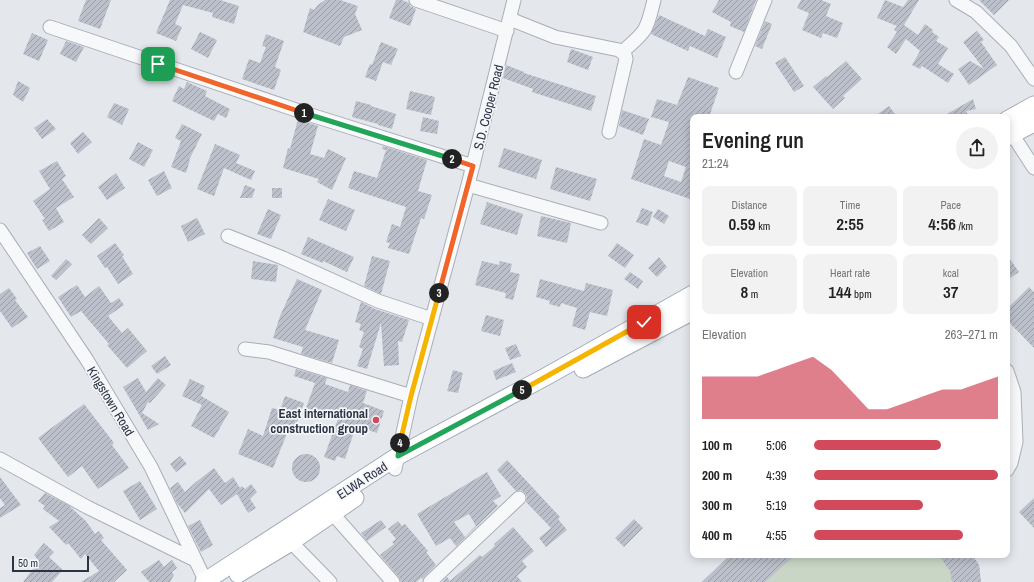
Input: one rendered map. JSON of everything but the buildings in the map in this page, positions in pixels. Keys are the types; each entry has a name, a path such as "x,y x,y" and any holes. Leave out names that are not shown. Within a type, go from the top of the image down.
{"main road":[{"path":"1010,129 1034,105"},
{"path":"1010,130 1034,123"},
{"name":"ELWA Road","path":"205,582 396,463 690,296"},
{"name":"ELWA Road","path":"224,582 291,542 332,513 396,463 690,313"}],"street":[{"path":"416,0 555,37 620,50 623,52 626,59 609,132"},
{"name":"S.D. Cooper Road","path":"396,463 411,396 473,166 514,0"},
{"path":"623,52 646,30 654,0"},
{"path":"736,72 766,0"},
{"path":"956,0 976,12 1011,46 1034,79"},
{"path":"50,27 304,113 473,166"},
{"path":"1010,132 1034,168"},
{"path":"468,185 601,223"},
{"name":"Kingstown Road","path":"0,230 87,360 151,467 205,582"},
{"path":"228,236 283,258 378,301 432,319"},
{"path":"245,349 269,352 411,396"},
{"path":"1010,380 1014,392 1016,442 1010,465"},
{"path":"0,459 87,507 195,560"},
{"path":"430,582 519,498"},
{"path":"332,513 394,582"},
{"path":"291,542 330,582"}],"green space":[{"path":"727,558 974,558 979,565 981,582 702,582"}],"place":[{"name":"East international construction group","path":"376,420"}],"route":[{"path":"158,64 311,115 473,166 411,396 398,456 644,322"}]}
